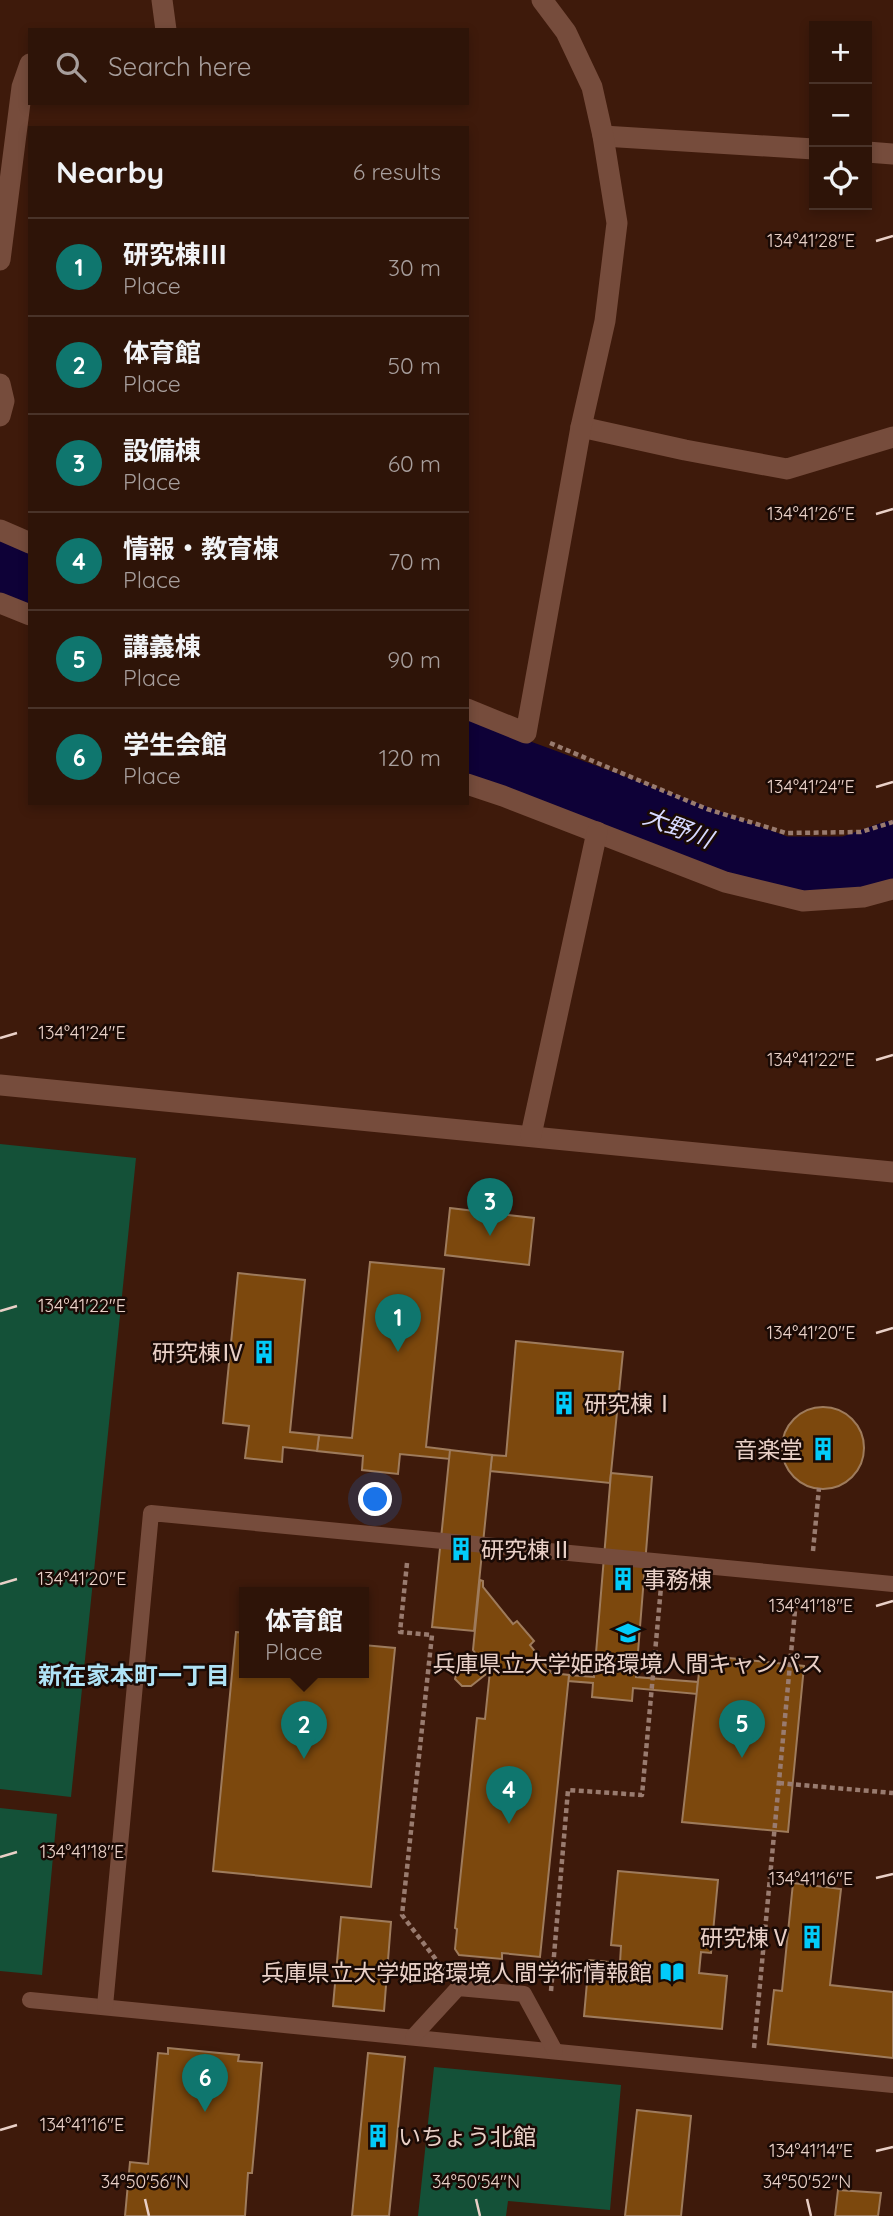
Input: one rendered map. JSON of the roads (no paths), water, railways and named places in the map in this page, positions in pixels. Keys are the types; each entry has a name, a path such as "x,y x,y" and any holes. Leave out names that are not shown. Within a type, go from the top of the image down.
{"street":[{"path":"162,0 166,28"},
{"path":"469,710 526,733 582,427 605,321 617,223 592,87 566,32 542,0"},
{"path":"0,260 22,87 28,70"},
{"path":"603,136 809,149"},
{"path":"872,152 893,154"},
{"path":"0,384 4,401 0,416"},
{"path":"582,427 786,469 893,438"},
{"path":"0,530 28,542"},
{"path":"0,603 28,613"},
{"path":"469,785 725,882 803,901 863,897 893,889"},
{"path":"531,1135 597,832"},
{"path":"0,1085 893,1172"}],"lane":[{"path":"105,2006 151,1513 893,1584"},
{"path":"413,2037 458,1988 524,1994 551,2044"},
{"path":"30,2000 413,2037 551,2044 752,2071 893,2085"}],"waterway":[{"name":"大野川","path":"0,572 28,581"},
{"name":"大野川","path":"469,748 520,770 782,867 848,867 893,851"}],"place":[{"name":"設備棟","path":"490,1236"},
{"name":"研究棟Ⅳ","path":"264,1352"},
{"name":"研究棟Ⅲ","path":"398,1352"},
{"name":"研究棟Ⅰ","path":"564,1403"},
{"name":"音楽堂","path":"823,1449"},
{"name":"研究棟Ⅱ","path":"461,1549"},
{"name":"事務棟","path":"623,1579"},
{"name":"兵庫県立大学姫路環境人間キャンパス","path":"628,1633"},
{"name":"講義棟","path":"742,1758"},
{"name":"体育館","path":"304,1759"},
{"name":"情報・教育棟","path":"509,1824"},
{"name":"研究棟Ⅴ","path":"812,1937"},
{"name":"兵庫県立大学姫路環境人間学術情報館","path":"672,1972"},
{"name":"学生会館","path":"205,2112"},
{"name":"いちょう北館","path":"378,2136"}],"district":[{"name":"新在家本町一丁目","path":"134,1675"}]}
